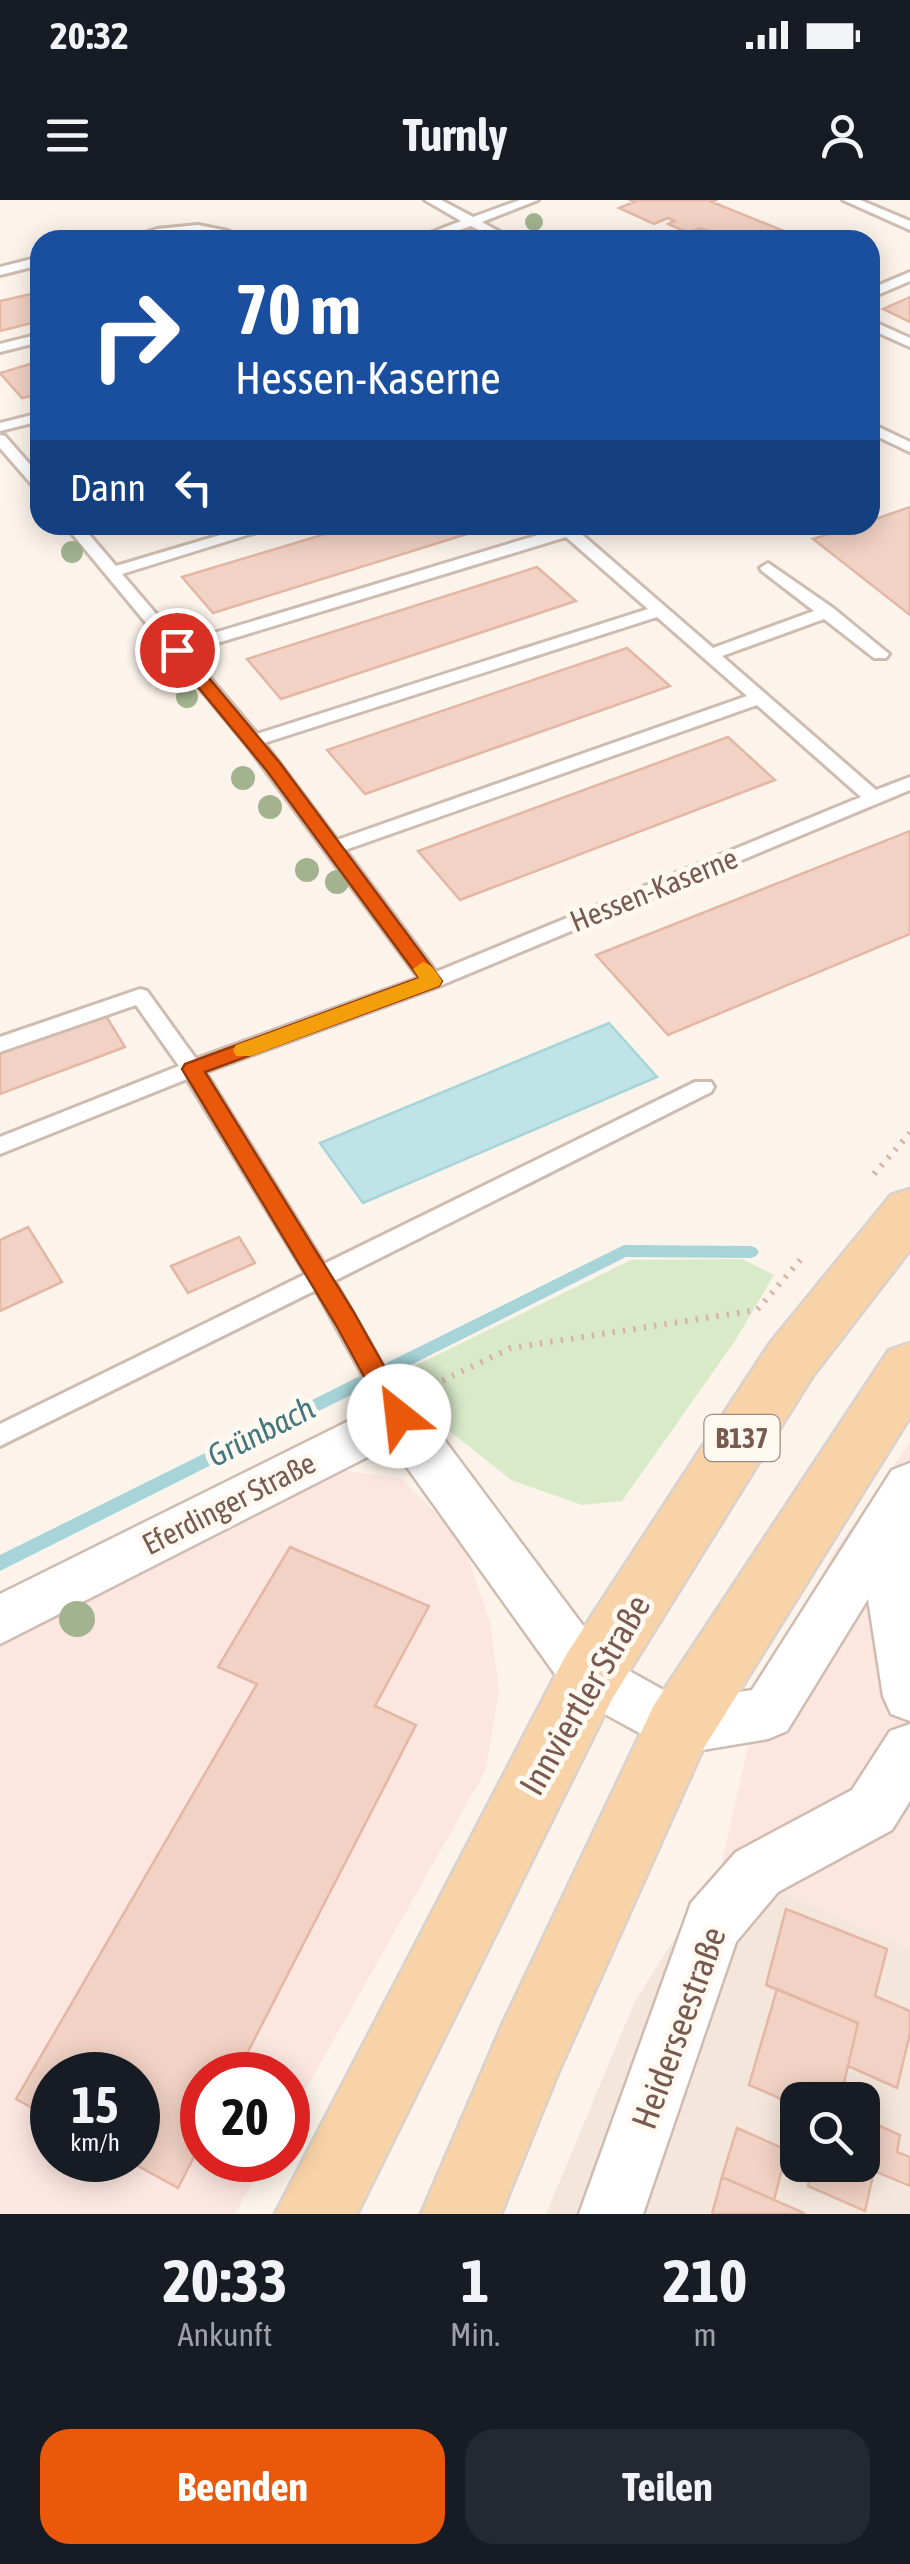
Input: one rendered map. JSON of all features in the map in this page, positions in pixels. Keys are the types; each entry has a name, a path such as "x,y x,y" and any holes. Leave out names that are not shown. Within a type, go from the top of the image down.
{"main road":[{"name":"Innviertler Straße","path":"315,2214 589,1676 792,1360 886,1200"},
{"path":"461,2214 530,2050 678,1728 910,1367"}],"street":[{"path":"399,1416 589,1676 678,1728 768,1713 907,1490"},
{"name":"Eferdinger Straße","path":"0,1620 399,1416"},
{"path":"907,1490 886,1549 910,1696"},
{"name":"Heiderseestraße","path":"611,2214 712,1924 757,1872 872,1810 910,1750"}],"lane":[{"path":"431,200 489,230"},
{"path":"446,230 532,200"},
{"path":"849,200 910,226"},
{"path":"173,230 214,230"},
{"path":"0,270 30,263"},
{"path":"880,290 910,276"},
{"path":"880,329 910,343"},
{"path":"0,348 30,340"},
{"path":"0,427 30,419"},
{"path":"880,432 910,448"},
{"path":"0,439 30,474"},
{"path":"82,535 253,741 432,981"},
{"path":"112,572 237,535"},
{"path":"177,650 544,535"},
{"path":"574,535 876,800"},
{"path":"768,568 880,654"},
{"path":"253,741 660,610"},
{"path":"712,654 827,612"},
{"path":"335,847 762,698"},
{"name":"Hessen-Kaserne","path":"0,1146 192,1069 432,981 910,784"},
{"path":"0,1045 140,996 192,1069 399,1416"},
{"path":"0,1436 703,1087"}],"path":[{"path":"886,1200 910,1132"},
{"path":"399,1416 438,1380 511,1348 757,1310 809,1250"}],"shaded area":[{"path":"910,1442 910,1949 721,1865 759,1698 833,1554"},
{"path":"323,1468 401,1478 461,1538 490,1622 499,1690 486,1770 310,2082 310,2052 180,2052 180,2182 253,2182 235,2214 0,2214 0,1646"},
{"path":"721,1865 910,1949 910,2214 546,2214 635,2001"}],"green space":[{"path":"742,1259 774,1275 735,1341 622,1501 582,1505 511,1480 386,1380 631,1260"}],"water":[{"path":"609,1023 657,1077 363,1203 320,1143"}],"building":[{"path":"629,200 717,200 712,202 781,230 681,230 668,224 674,221 668,218 654,224 619,208 634,202"},
{"path":"30,294 30,324 0,331 0,301"},
{"path":"910,297 910,322 883,309"},
{"path":"30,364 30,396 22,398 0,373"},
{"path":"910,507 910,615 813,539 826,535 880,535 880,518"},
{"path":"322,535 464,535 213,613 182,577"},
{"path":"537,567 576,601 281,699 247,659"},
{"path":"627,648 670,686 365,794 327,750"},
{"path":"728,737 775,780 460,900 418,851"},
{"path":"910,831 910,934 668,1035 596,955"},
{"path":"103,1011 125,1047 0,1094 0,1049"},
{"path":"28,1227 62,1282 0,1311 0,1240"},
{"path":"239,1237 255,1263 188,1293 171,1266"},
{"path":"290,1547 429,1606 375,1706 416,1725 248,2052 180,2052 178,2188 160,2178 160,2052 43,2052 257,1684 218,1667"},
{"path":"786,1909 887,1949 875,1996 910,2011 910,2033 897,2088 848,2066 858,2023 766,1985"},
{"path":"777,1989 858,2023 844,2082 780,2082 780,2098 749,2085"},
{"path":"30,2075 30,2107 16,2099"},
{"path":"880,2126 900,2135 897,2152 910,2157 910,2186 880,2173"},
{"path":"737,2128 780,2147 780,2177 774,2200 722,2177"},
{"path":"722,2177 804,2213 804,2214 712,2214"},
{"path":"809,2182 872,2182 865,2211 808,2186"}],"waterway":[{"name":"Grünbach","path":"0,1563 624,1251 751,1252"}],"slow traffic":[{"path":"243,1050 432,981 423,969"}],"route":[{"path":"177,650 335,847 432,981 192,1069 399,1416"}]}
